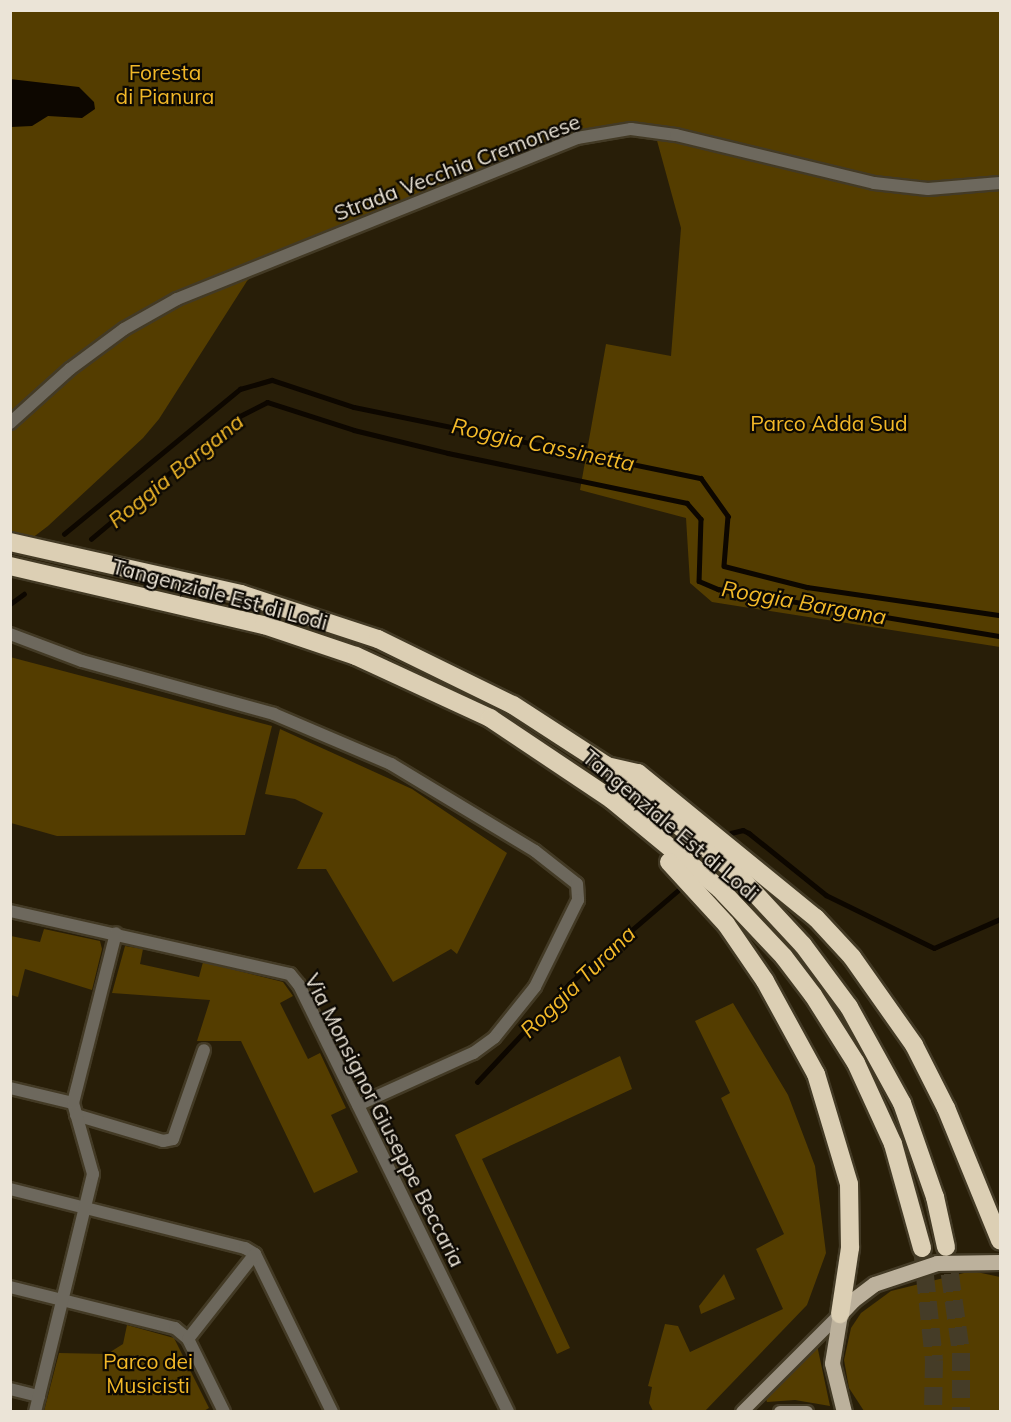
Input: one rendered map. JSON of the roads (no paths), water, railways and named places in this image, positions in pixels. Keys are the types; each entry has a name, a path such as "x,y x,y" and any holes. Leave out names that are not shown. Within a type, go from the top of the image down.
{"highway":[{"name":"Tangenziale Est di Lodi","path":"10,542 241,594 378,639 513,705 607,766 737,874 803,945 849,1007 902,1103 935,1197 946,1247"},
{"name":"Tangenziale Est di Lodi","path":"10,566 264,625 356,656 490,718 611,799 720,889 784,957 813,995 856,1063 893,1143 922,1248"},
{"path":"607,766 638,773 816,918 852,957 915,1046 946,1108 1000,1240"},
{"path":"611,799 629,826 685,877 726,924 765,981 816,1074 849,1184 850,1248 840,1314"}],"main road":[{"path":"844,1412 832,1363 840,1314 874,1284 899,1274 937,1263 1000,1262"}],"street":[{"name":"Strada Vecchia Cremonese","path":"10,423 88,356 124,329 177,299 577,138 631,129 675,135 874,183 928,189 1000,183"},
{"path":"10,634 82,661 274,714 391,764 535,851 577,884 578,900 535,987 494,1038 473,1053 358,1105"},
{"name":"Via Monsignor Giuseppe Beccaria","path":"10,911 116,933 290,974 358,1105 508,1412"},
{"path":"35,1412 93,1174 74,1109 116,933"},
{"path":"10,1088 163,1141 173,1139 204,1050"},
{"path":"10,1189 86,1206 245,1248 255,1254 332,1412"},
{"path":"188,1339 255,1254"},
{"path":"10,1287 175,1328 188,1339 224,1412"},
{"path":"742,1412 840,1314"},
{"path":"10,1389 39,1396"},
{"path":"780,1412 807,1412"}],"waterway":[{"name":"Roggia Cassinetta","path":"64,534 240,389 272,380 354,407 701,478 728,516 724,566 807,587 1000,615"},
{"name":"Roggia Bargana","path":"91,539 234,419 267,402 354,430 448,453 687,503 701,519 699,581 718,589 1000,636"},
{"name":"Roggia Bargana","path":"10,604 24,594"},
{"name":"Roggia Turana","path":"731,833 743,830 749,833 826,895 934,948 1000,919"},
{"name":"Roggia Turana","path":"477,1082 569,984 683,886"}],"tunnel":[{"path":"946,1247 961,1353 961,1412"},
{"path":"922,1248 934,1360 933,1412"}],"park label":[{"name":"Foresta di Pianura","path":"165,84"},
{"name":"Parco Adda Sud","path":"829,423"},
{"name":"Parco dei Musicisti","path":"148,1373"}]}
